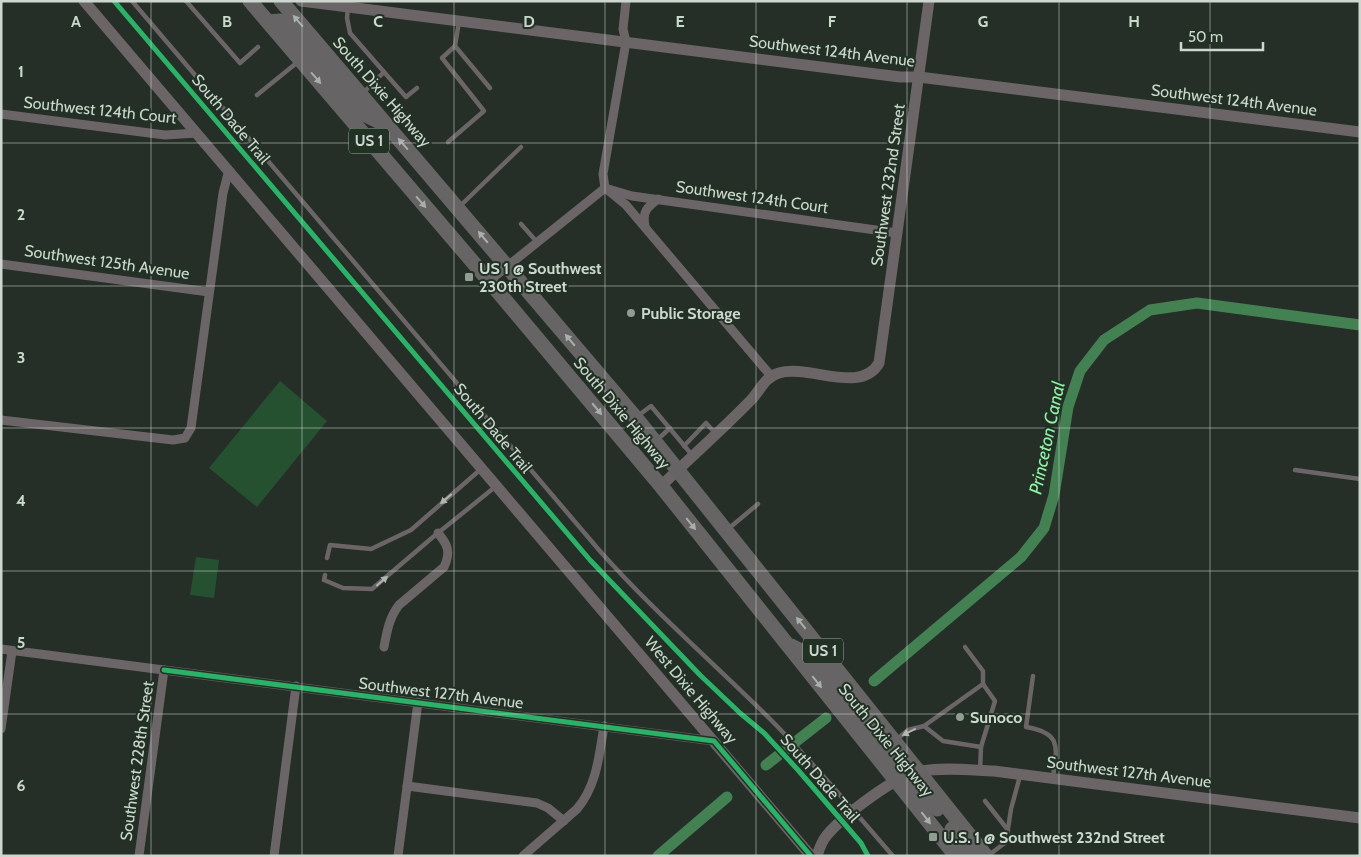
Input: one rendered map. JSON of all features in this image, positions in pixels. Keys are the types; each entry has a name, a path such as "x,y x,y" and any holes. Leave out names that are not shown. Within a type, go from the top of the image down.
{"highway":[{"name":"South Dixie Highway","path":"250,1 661,486 956,856"},
{"name":"South Dixie Highway","path":"281,1 636,418 987,856"},
{"path":"268,22 280,21 286,25 358,111 387,125"},
{"path":"787,644 817,659 898,763 905,768 919,771"},
{"path":"896,781 909,780 930,800 972,856"}],"street":[{"name":"West Dixie Highway","path":"84,1 811,856"},
{"name":"Southwest 124th Avenue","path":"301,1 900,77 919,77 1360,132"},
{"path":"626,1 623,29 626,42 604,174 605,188 626,204 771,376 754,397 661,486"},
{"name":"Southwest 232nd Street","path":"771,376 784,372 799,371 853,378 874,372 881,358 929,1"},
{"name":"Southwest 124th Court","path":"1,114 165,135 197,133"},
{"path":"1,420 173,440 185,438 191,428 223,193 229,170"},
{"name":"Southwest 124th Court","path":"605,188 632,196 897,233"},
{"path":"489,281 605,188"},
{"path":"645,226 645,212 658,199"},
{"name":"Southwest 125th Avenue","path":"1,264 209,292"},
{"path":"384,647 389,621 399,605 444,567 448,559 446,544 438,533"},
{"name":"Southwest 127th Avenue","path":"1,649 714,741"},
{"path":"1,729 12,651"},
{"name":"Southwest 228th Street","path":"139,856 164,670"},
{"path":"274,856 296,686"},
{"path":"398,856 418,702"},
{"path":"524,856 583,802 593,785 598,769 604,726"},
{"name":"Southwest 127th Avenue","path":"896,781 919,771 938,769 1020,774 1360,818"},
{"path":"817,856 827,835 854,811 896,781"},
{"path":"407,786 537,803 548,808 564,821"}],"lane":[{"path":"132,1 599,550 662,617 809,760 893,856"},
{"path":"186,1 240,63 258,47"},
{"path":"348,7 347,18 350,34 406,96 417,88"},
{"path":"448,142 484,111 442,58 455,46 459,21"},
{"path":"455,46 490,88"},
{"path":"257,95 300,60"},
{"path":"361,94 384,72"},
{"path":"458,208 521,147"},
{"path":"485,182 489,186"},
{"path":"521,224 537,242"},
{"path":"636,418 651,406 692,456"},
{"path":"684,446 706,423 716,434"},
{"path":"655,442 670,428"},
{"path":"327,558 330,545 370,549 411,530 482,468"},
{"path":"1295,470 1360,479"},
{"path":"325,575 324,580 343,588 372,590 438,533 497,486"},
{"path":"727,530 758,504"},
{"path":"965,647 982,671 983,684 995,701 981,747 980,771"},
{"path":"1033,676 1026,727 1046,732 1055,743 1053,778"},
{"path":"895,741 908,730 924,726 983,684"},
{"path":"924,726 943,741 981,747"},
{"path":"987,856 1006,842 1011,809 1020,774"},
{"path":"985,802 1008,830"}],"green space":[{"path":"280,381 327,421 257,507 209,468"},
{"path":"196,557 219,560 214,598 190,595"}],"waterway":[{"name":"Princeton Canal","path":"874,681 1021,557 1044,528 1054,495 1068,407 1080,371 1104,340 1150,310 1197,303 1360,325"},
{"name":"Princeton Canal","path":"766,765 826,718"},
{"path":"658,856 727,797"}],"cycle path":[{"name":"South Dade Trail","path":"114,1 590,560 700,675 764,733 861,843 868,856"},
{"path":"164,670 714,741 811,856"}],"place":[{"name":"US 1 @ Southwest 230th Street","path":"469,277"},
{"name":"Public Storage","path":"631,313"},
{"name":"Sunoco","path":"960,717"},
{"name":"U.S. 1 @ Southwest 232nd Street","path":"933,837"}]}
